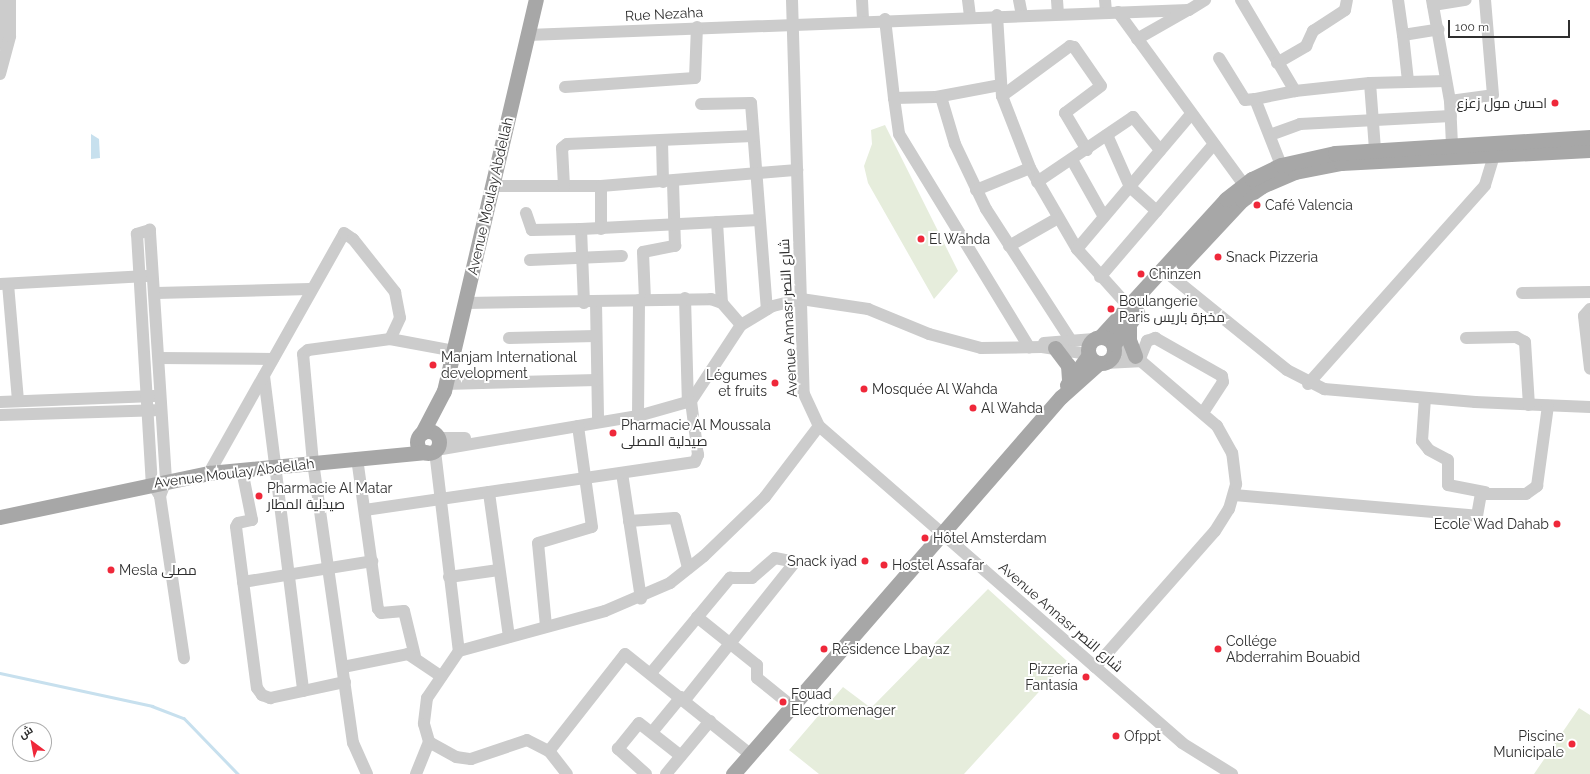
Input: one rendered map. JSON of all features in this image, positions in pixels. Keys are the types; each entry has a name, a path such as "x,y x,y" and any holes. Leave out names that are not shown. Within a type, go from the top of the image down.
{"main road":[{"name":"Avenue Moulay Abdellah","path":"0,517 159,481 274,465 313,463 375,456 433,446 444,412 445,388 536,0"},
{"path":"1106,341 1129,324 1236,206 1273,180 1326,165 1455,150 1590,138"},
{"path":"733,774 945,534 1095,359 1130,308 1210,216 1244,185 1281,165 1324,154 1375,150 1455,150 1494,155 1590,150"},
{"path":"1129,324 1129,340 1137,359"},
{"path":"1069,379 1095,359 1114,354 1106,341"},
{"path":"1055,348 1068,365 1069,379 1061,397"},
{"name":"Avenue Moulay Abdellah","path":"375,456 421,435 445,388"},
{"path":"421,435 419,446 433,446"}],"street":[{"path":"0,44 3,0"},
{"path":"0,74 10,36 10,0"},
{"name":"Avenue Annasr شارع النصر","path":"792,0 804,394 819,426 846,454 945,534 1095,668 1182,743 1232,774"},
{"path":"862,0 862,20"},
{"path":"968,0 970,16"},
{"path":"1019,0 1022,15"},
{"path":"1057,0 1058,13"},
{"path":"1105,0 1112,12 1137,39 1244,185"},
{"path":"1137,39 1206,0"},
{"path":"1241,0 1295,91"},
{"path":"1277,63 1306,46 1313,30 1345,10 1347,0"},
{"path":"1398,0 1408,81"},
{"path":"1455,150 1450,101 1439,29 1432,3 1466,0"},
{"path":"1450,101 1493,95 1485,0"},
{"name":"Rue Nezaha","path":"528,35 885,19 1112,12 1168,5 1189,10"},
{"path":"997,15 1002,90 1030,168 1077,249 1100,277 1130,308"},
{"path":"885,19 899,134 1029,347"},
{"path":"565,88 696,78 697,27"},
{"path":"1403,35 1439,29"},
{"path":"894,98 940,96 1002,90 1070,46 1074,47 1101,86 1065,113 1087,150"},
{"path":"1218,58 1245,100 1295,91 1370,83 1446,81"},
{"path":"1370,83 1375,150"},
{"path":"940,96 955,144 976,190 1009,246 1070,339"},
{"path":"1255,99 1281,165"},
{"path":"701,104 749,101 753,136 754,175 767,309"},
{"path":"1077,249 1191,114"},
{"path":"1270,135 1300,124 1451,116"},
{"path":"1037,182 1136,117 1160,150"},
{"path":"1107,135 1130,187 1157,211"},
{"path":"564,186 565,145 753,136"},
{"path":"638,416 643,252 674,248 675,224 662,141"},
{"path":"1100,277 1214,144"},
{"path":"1308,384 1485,185 1494,155"},
{"path":"1072,160 1104,217"},
{"path":"976,190 1030,168"},
{"path":"493,186 601,186 754,175 797,170"},
{"path":"601,186 601,229"},
{"path":"526,212 532,230 601,229 759,220"},
{"path":"1009,246 1058,218"},
{"path":"717,222 722,303 741,325"},
{"path":"581,229 582,258 596,336 598,422"},
{"path":"159,481 162,410 156,293 150,230 136,234 140,276 147,411 159,481 184,658"},
{"path":"209,473 264,376 340,236 348,234 398,299 400,318 390,339"},
{"path":"530,260 622,256"},
{"path":"18,401 4,284 154,276"},
{"path":"1171,276 1308,384 1335,391 1529,405 1590,407"},
{"path":"156,293 310,289"},
{"path":"1522,293 1590,292"},
{"path":"465,303 590,303 685,298 722,303"},
{"path":"365,510 586,479 697,460 689,402 685,298"},
{"path":"458,651 438,500 433,446 578,426 638,416 689,402 741,325 767,309 801,299 868,309 929,334 981,348 1055,348 1095,359 1137,359"},
{"path":"1590,309 1584,316 1590,369"},
{"path":"509,338 596,336"},
{"path":"1137,359 1147,342 1155,338 1222,376 1223,382 1204,411"},
{"path":"1466,338 1522,339 1526,347 1529,405"},
{"path":"367,774 353,743 331,568 313,463 303,354 308,350 390,339 454,351"},
{"path":"1029,347 1070,339 1106,341 1137,359 1204,411 1232,453 1237,473 1234,495 1215,530 1095,668"},
{"path":"159,358 273,359"},
{"path":"264,376 303,691"},
{"path":"445,388 597,380"},
{"path":"0,402 161,396"},
{"path":"1425,398 1422,442 1429,450 1448,460 1448,486 1485,492 1526,494 1537,486 1548,406"},
{"path":"0,415 162,410"},
{"path":"546,626 538,543 543,539 591,529 586,479 578,426"},
{"path":"416,774 428,742 425,710 433,686 458,651 641,599 688,568 765,497 819,426"},
{"path":"357,458 379,611 404,611 415,656"},
{"path":"242,470 252,520 238,523 236,528 259,692 270,698 346,682"},
{"path":"622,473 641,599"},
{"path":"489,492 509,637"},
{"path":"1234,495 1474,516 1479,514 1479,497 1485,492"},
{"path":"629,520 675,518 688,568"},
{"path":"651,673 733,576 752,578 775,558 795,562 730,643 653,731"},
{"path":"244,582 372,561"},
{"path":"449,577 499,570"},
{"path":"697,617 757,665 757,678 793,707"},
{"path":"343,667 402,654 415,656 441,676"},
{"path":"549,751 624,655 651,673 683,698 750,754"},
{"path":"666,774 710,721"},
{"path":"646,774 620,752 618,747 639,723 653,731 681,756"},
{"path":"428,742 456,757 471,759 519,741 532,742 549,751 567,774"}],"green space":[{"name":"El Wahda","path":"885,125 958,271 934,299 868,183 864,166 872,144 871,130"},
{"path":"988,589 1067,661 964,774 819,774 789,750 843,687 871,708"},
{"name":"Piscine Municipale","path":"1579,708 1590,715 1590,774 1534,774"}],"water":[{"path":"91,134 99,139 100,158 91,159"}],"waterway":[{"path":"0,673 152,706 184,718 238,774"}],"place":[{"name":"احسن مول زعزع","path":"1555,103"},
{"name":"Café Valencia","path":"1257,205"},
{"name":"El Wahda","path":"921,239"},
{"name":"Snack Pizzeria","path":"1218,257"},
{"name":"Chinzen","path":"1141,274"},
{"name":"Boulangerie Paris مخبزة باريس","path":"1111,309"},
{"name":"Manjam International development","path":"433,365"},
{"name":"Légumes et fruits","path":"775,383"},
{"name":"Mosquée Al Wahda","path":"864,389"},
{"name":"Al Wahda","path":"973,408"},
{"name":"Pharmacie Al Moussala صيدلية المصلى","path":"613,433"},
{"name":"Pharmacie Al Matar صيدلية المطار","path":"259,496"},
{"name":"Ecole Wad Dahab","path":"1557,524"},
{"name":"Hôtel Amsterdam","path":"925,538"},
{"name":"Snack iyad","path":"865,561"},
{"name":"Hostel Assafar","path":"884,565"},
{"name":"Mesla مصلى","path":"111,570"},
{"name":"Résidence Lbayaz","path":"824,649"},
{"name":"Collége Abderrahim Bouabid","path":"1218,649"},
{"name":"Pizzeria Fantasía","path":"1086,677"},
{"name":"Fouad Electromenager","path":"783,702"},
{"name":"Ofppt","path":"1116,736"},
{"name":"Piscine Municipale","path":"1572,744"}]}
